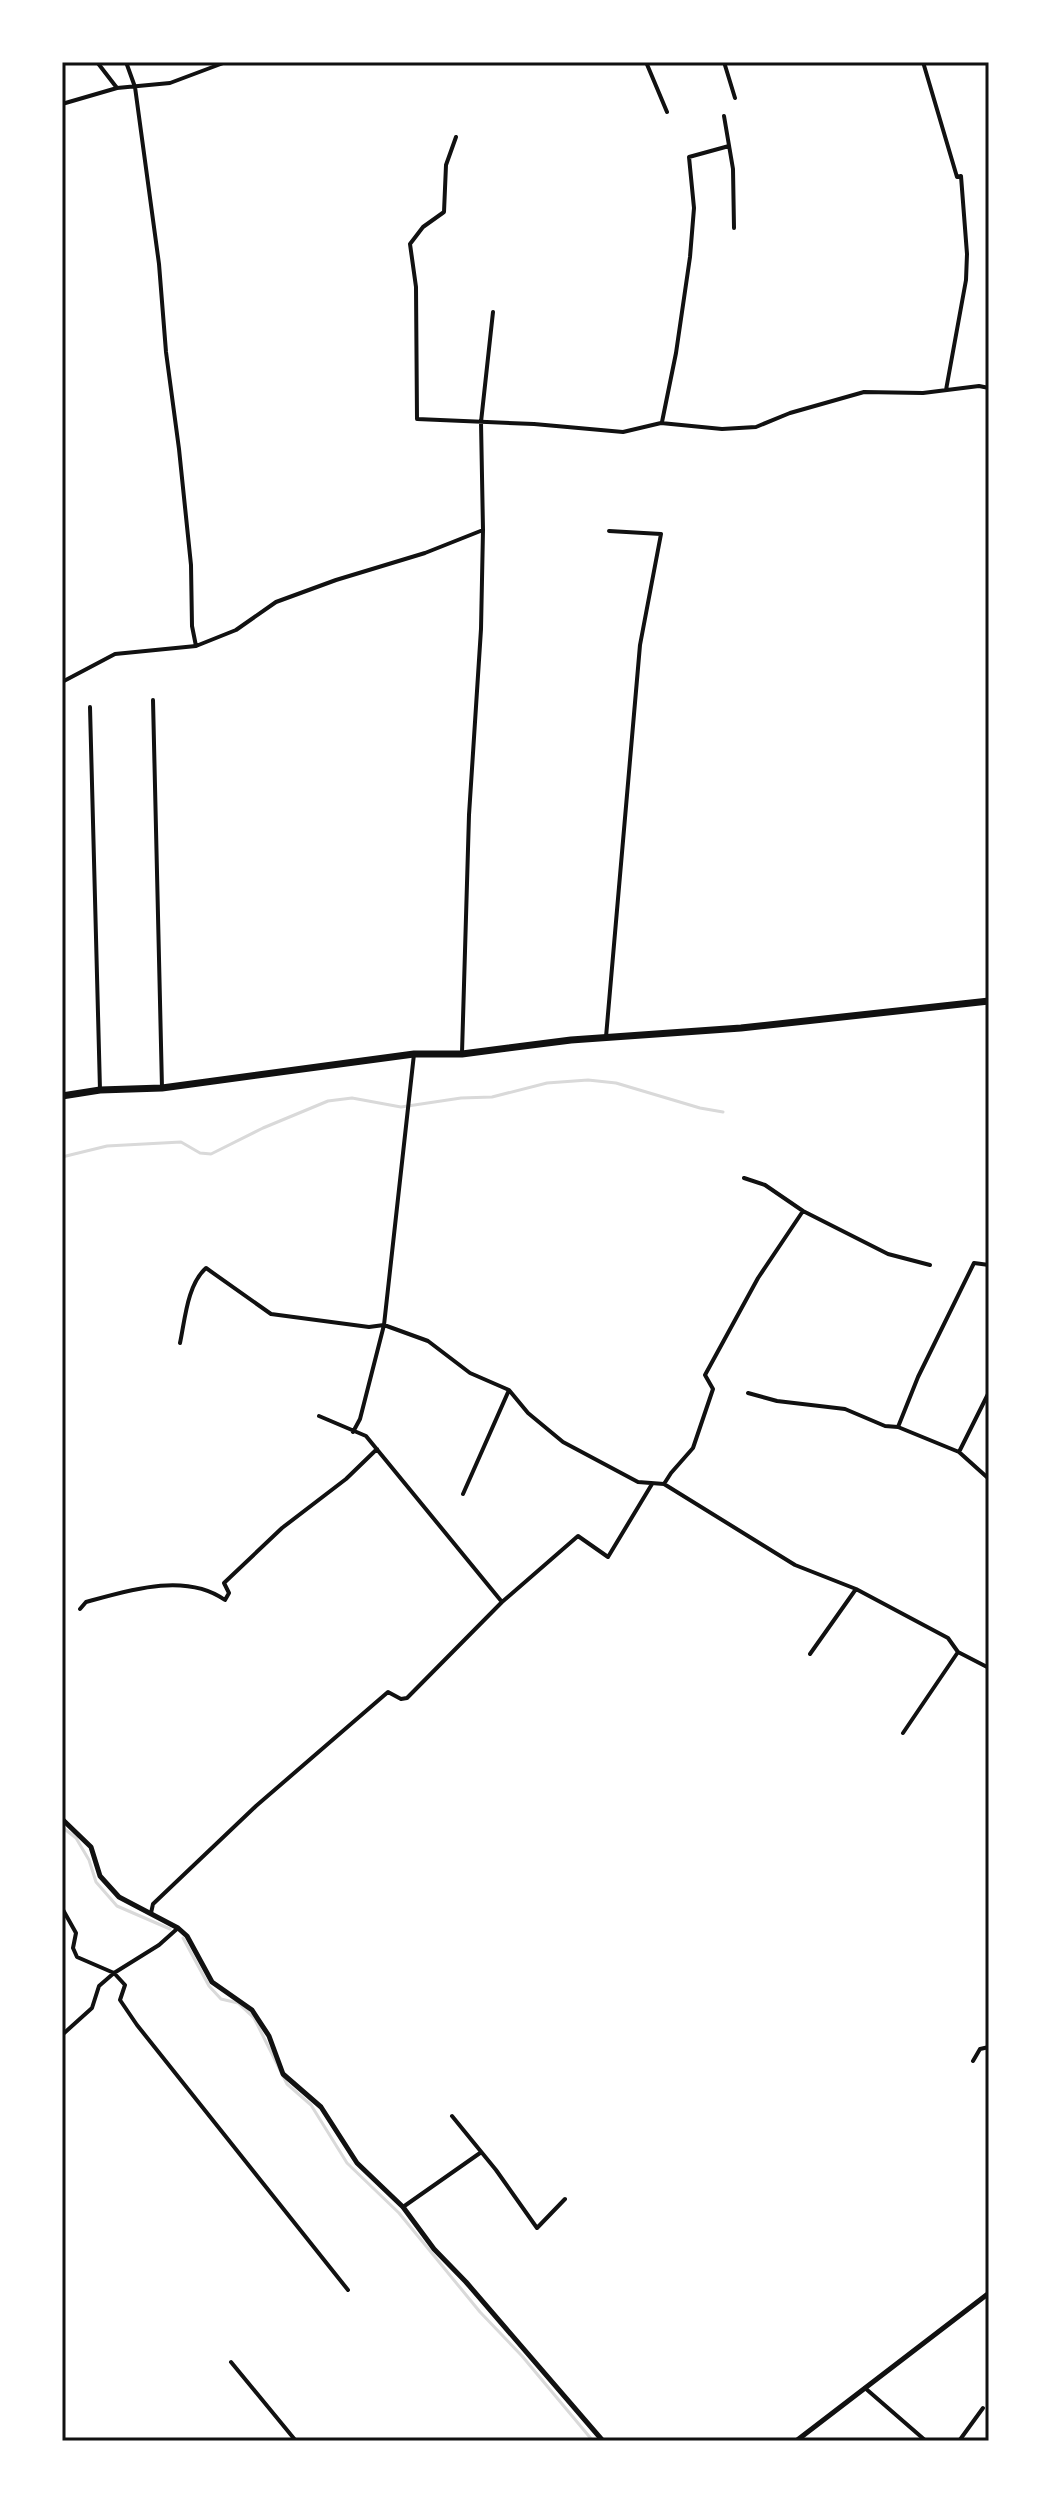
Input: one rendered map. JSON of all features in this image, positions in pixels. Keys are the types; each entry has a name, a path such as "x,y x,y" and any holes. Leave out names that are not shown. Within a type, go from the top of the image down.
{"highway":[{"path":"62,1096 100,1090 162,1088 414,1054 462,1054 606,1037 741,1028 989,1001"}],"street":[{"path":"97,62 117,88"},
{"path":"126,62 135,87 159,264 191,565 192,626 196,646"},
{"path":"62,104 117,88 170,83 226,62"},
{"path":"646,62 667,112"},
{"path":"724,62 735,98"},
{"path":"923,62 957,177 961,176 965,211 966,280 946,390"},
{"path":"724,116 733,169 734,228"},
{"path":"456,137 446,165 444,212 423,227 410,244 416,287 417,419 623,432 661,423 722,429 756,427 790,413 864,392 923,393 979,386 989,388"},
{"path":"661,423 676,353 690,257 694,208 689,157 729,146"},
{"path":"462,1054 469,815 481,629 481,422 493,312"},
{"path":"62,682 115,654 196,646 236,630 276,602 483,530"},
{"path":"606,1037 640,645 661,534 609,531"},
{"path":"153,700 162,1088"},
{"path":"90,707 100,1090"},
{"path":"353,1432 360,1419 384,1325 414,1054"},
{"path":"744,1178 765,1185 803,1211 888,1254 930,1265"},
{"path":"664,1484 693,1448 713,1389 705,1375 758,1278 803,1211"},
{"path":"898,1427 918,1377 974,1263 989,1265"},
{"path":"180,1343 191,1294 206,1268 271,1314 369,1327 384,1325 428,1341 470,1373 509,1390 528,1413 563,1442 638,1482 664,1484 795,1565 856,1589 948,1638 958,1652 989,1668"},
{"path":"463,1494 509,1390"},
{"path":"959,1452 989,1392"},
{"path":"748,1393 777,1401 845,1409 885,1426 898,1427 959,1452 989,1479"},
{"path":"319,1416 366,1436 502,1602"},
{"path":"80,1609 86,1602 166,1585 211,1590 225,1600 229,1593 224,1583 282,1528 346,1479 377,1449"},
{"path":"151,1913 153,1904 256,1806 388,1692 401,1699 407,1698 502,1602 578,1536 608,1557 652,1483"},
{"path":"810,1654 856,1589"},
{"path":"903,1733 958,1652"},
{"path":"62,1819 91,1847 100,1876 119,1897 178,1928 187,1936 212,1982 252,2010 269,2036 283,2074 321,2107 357,2163 403,2207 434,2249 603,2441"},
{"path":"62,1908 76,1933 73,1948 77,1957 114,1973 125,1985 120,2000 137,2025 348,2290"},
{"path":"62,2035 92,2008 99,1986 159,1945 178,1928"},
{"path":"973,2061 980,2049 989,2047"},
{"path":"452,2116 496,2170 537,2228 565,2199"},
{"path":"403,2207 481,2152"},
{"path":"796,2441 989,2293"},
{"path":"231,2362 296,2441"},
{"path":"865,2388 926,2441"},
{"path":"959,2441 983,2408"}],"waterway":[{"path":"62,1157 107,1146 181,1142 200,1153 211,1154 328,1101 352,1098 401,1107 492,1097 547,1083 588,1080 616,1083 723,1112"},
{"path":"62,1827 76,1838 89,1860 96,1882 117,1906 170,1929"},
{"path":"183,1938 209,1986 221,1999 238,2003 254,2018 287,2084 311,2105 347,2163 399,2213 480,2312 522,2356 593,2441"}]}
